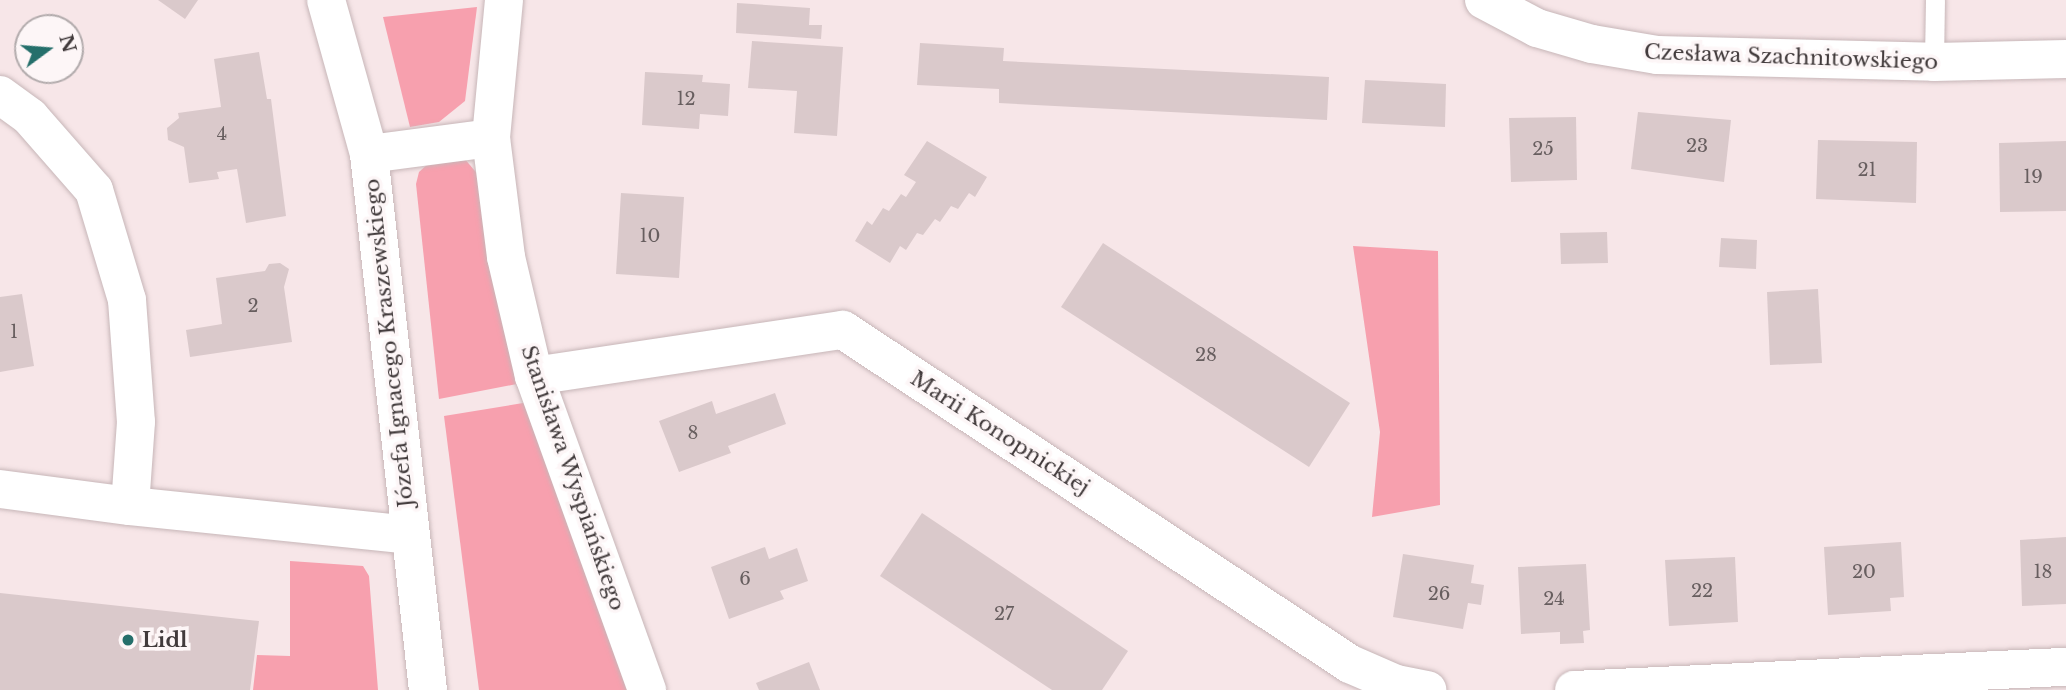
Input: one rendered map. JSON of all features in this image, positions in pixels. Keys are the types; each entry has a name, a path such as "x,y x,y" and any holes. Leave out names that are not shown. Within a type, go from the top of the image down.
{"street":[{"name":"Józefa Ignacego Kraszewskiego","path":"326,0 369,153 428,690"},
{"name":"Stanisława Wyspiańskiego","path":"504,0 491,138 506,257 534,376 647,690"},
{"name":"Czesława Szachnitowskiego","path":"1484,0 1537,28 1592,44 1657,55 1934,62 2066,59"},
{"path":"0,95 30,117 93,190 127,300 136,422 130,506"},
{"path":"369,153 491,138"},
{"name":"Marii Konopnickiej","path":"534,376 843,330 1350,664 1396,684 1427,690"},
{"path":"0,489 130,506 410,535"},
{"path":"1574,690 1966,681 2066,667"}],"lane":[{"path":"1934,62 1935,0"}],"shaded area":[{"path":"477,7 465,101 439,122 410,127 383,17"},
{"path":"464,158 480,177 522,383 439,399 416,184 419,172 430,162"},
{"path":"1353,246 1438,251 1440,505 1372,517 1380,432"},
{"path":"529,402 631,690 479,690 444,416"},
{"path":"290,561 363,566 369,576 378,690 253,690 257,655 290,656"}],"building":[{"path":"158,0 198,0 185,19"},
{"path":"737,3 810,8 809,25 822,25 821,39 736,33"},
{"path":"752,41 843,47 837,136 794,133 797,91 748,88"},
{"path":"920,43 1004,48 1003,61 1329,77 1327,120 999,103 999,89 917,85"},
{"path":"259,52 267,99 271,99 286,216 246,223 237,169 217,172 219,179 189,183 184,147 168,140 167,128 179,118 178,113 221,107 214,59"},
{"path":"645,72 703,75 702,82 730,84 728,116 700,114 699,129 642,125"},
{"path":"1365,80 1446,84 1445,127 1362,123"},
{"path":"1638,112 1731,120 1724,182 1631,169"},
{"path":"1576,117 1577,180 1511,182 1509,118"},
{"path":"1818,140 1917,142 1916,203 1816,199"},
{"path":"927,141 987,177 975,197 969,193 958,209 951,206 940,222 935,219 923,235 917,233 906,250 900,246 890,263 855,241 867,221 872,225 883,208 889,211 901,194 906,197 916,182 904,175"},
{"path":"2066,141 2066,211 2000,212 1999,143"},
{"path":"621,193 684,197 679,278 616,274"},
{"path":"1607,232 1608,263 1561,264 1560,233"},
{"path":"1721,238 1757,240 1756,269 1719,267"},
{"path":"1103,243 1350,403 1309,467 1061,307"},
{"path":"280,263 289,269 284,287 292,342 190,357 186,330 222,324 216,278 265,271 269,264"},
{"path":"1818,289 1822,363 1770,365 1767,292"},
{"path":"22,294 34,366 0,372 0,297"},
{"path":"775,393 786,424 728,446 731,453 679,472 659,421 712,401 716,414"},
{"path":"922,513 1128,651 1102,690 1052,690 880,576"},
{"path":"2066,537 2066,604 2022,606 2020,540"},
{"path":"1901,542 1904,597 1890,598 1891,611 1828,615 1824,547"},
{"path":"765,547 769,559 797,548 808,581 780,591 784,599 729,619 711,567"},
{"path":"1403,554 1474,565 1471,583 1484,585 1481,605 1468,603 1463,629 1393,617"},
{"path":"1735,557 1738,622 1669,626 1665,560"},
{"path":"1586,564 1590,630 1583,631 1584,643 1560,644 1560,632 1521,634 1518,567"},
{"name":"Lidl","path":"0,593 259,621 250,690 0,690"},
{"path":"809,662 820,690 759,690 756,683"}],"place":[{"name":"Lidl","path":"128,640"}]}
